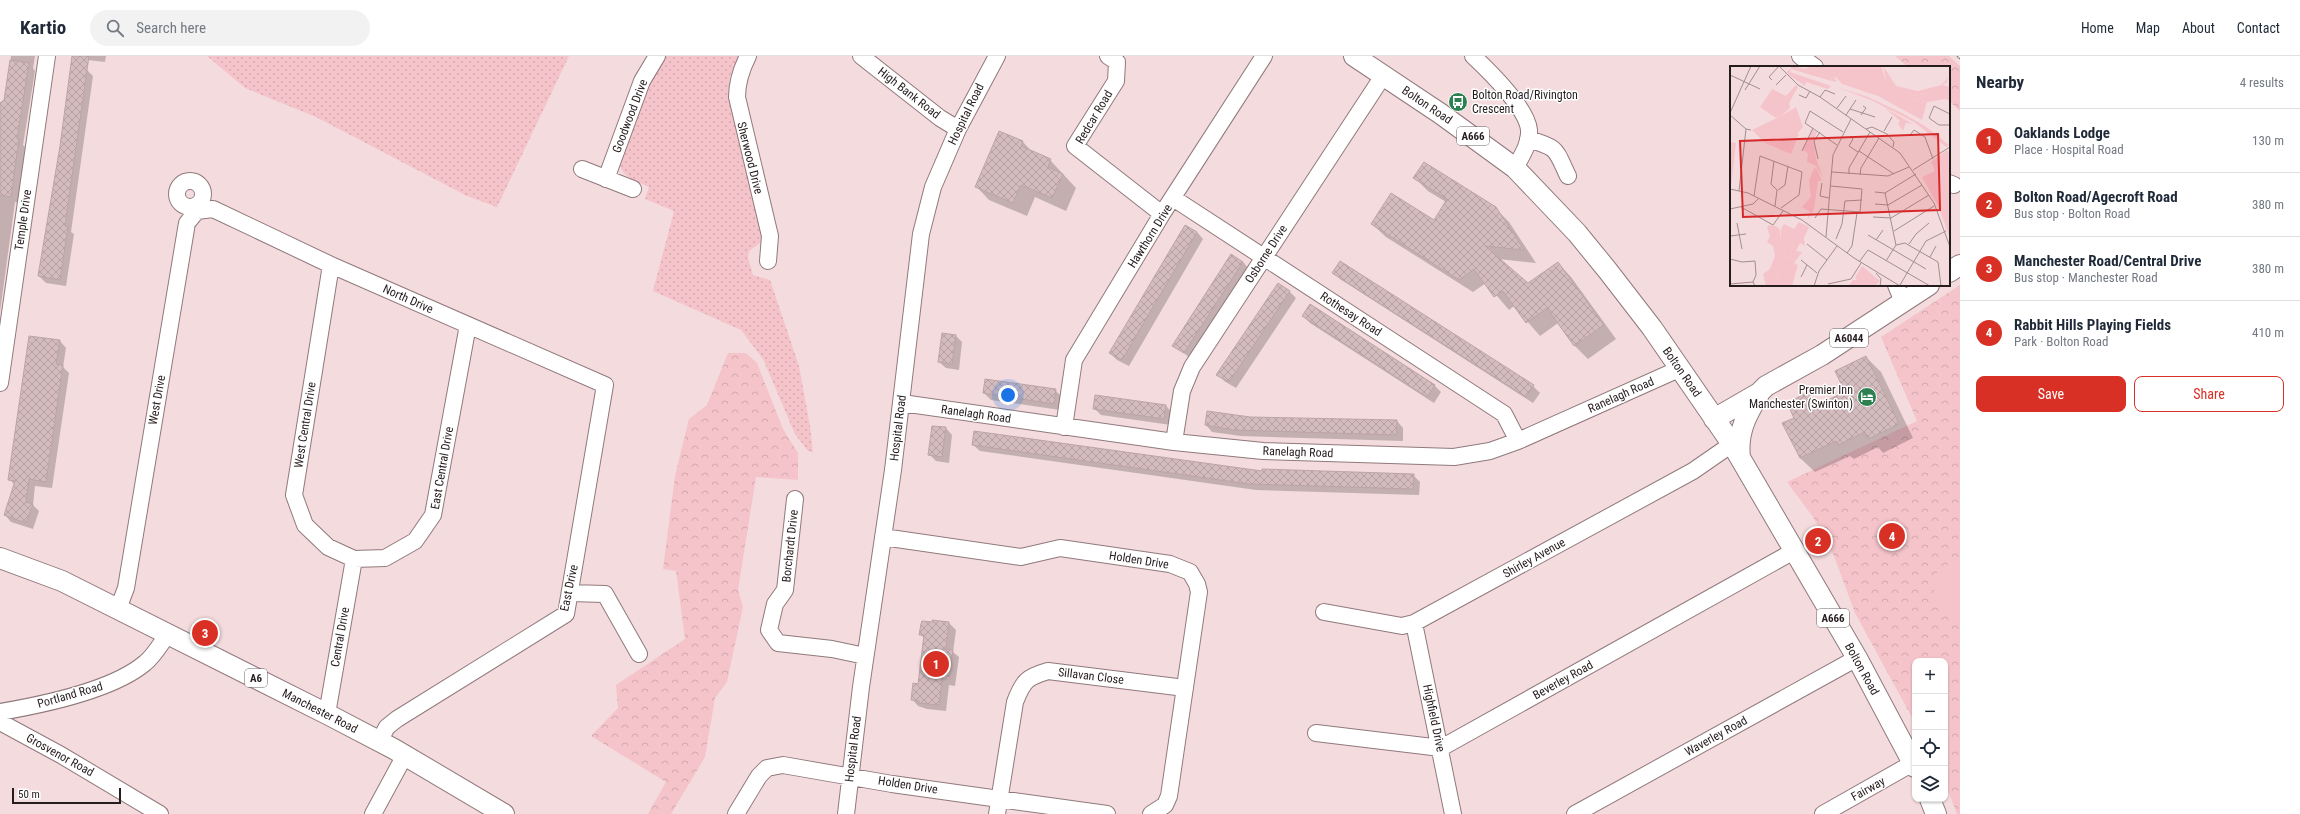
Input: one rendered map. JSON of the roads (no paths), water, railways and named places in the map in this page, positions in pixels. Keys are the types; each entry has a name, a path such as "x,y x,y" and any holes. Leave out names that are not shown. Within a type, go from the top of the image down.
{"main road":[{"name":"Bolton Road","path":"1354,56 1477,138 1515,168 1582,238 1652,328 1736,451 1856,658 1912,761"},
{"path":"1950,271 1960,265"},
{"name":"A6044","path":"1711,414 1763,390 1822,355 1900,294 1927,286"},
{"path":"1736,451 1744,421 1763,390"},
{"name":"Manchester Road","path":"0,558 62,581 327,714 405,755 504,814"},
{"path":"1931,802 1936,814"}],"street":[{"name":"Temple Drive","path":"0,383 47,56"},
{"name":"Goodwood Drive","path":"606,179 642,81 657,56"},
{"name":"Sherwood Drive","path":"748,56 737,85 737,97 770,236 768,261"},
{"name":"High Bank Road","path":"861,56 940,118 958,129"},
{"name":"Hospital Road","path":"846,814 865,656 902,403 921,234 933,188 958,129 997,56"},
{"name":"Redcar Road","path":"1108,56 1117,62 1116,81 1075,146 1162,214"},
{"name":"Hawthorn Drive","path":"1064,427 1074,360 1162,214 1264,56"},
{"path":"1473,56 1498,80 1527,122 1528,139 1515,168"},
{"path":"1800,56 1815,66"},
{"name":"Osborne Drive","path":"1174,442 1182,391 1192,367 1384,76"},
{"path":"1528,139 1550,145 1555,149 1568,176"},
{"path":"582,169 632,189"},
{"name":"Rothesay Road","path":"1173,198 1504,414 1518,441"},
{"name":"West Drive","path":"118,609 126,588 187,223 196,208 213,209"},
{"name":"North Drive","path":"213,209 331,265 605,385"},
{"name":"West Central Drive","path":"331,265 294,495 305,525 328,547 354,559"},
{"name":"East Central Drive","path":"354,559 385,558 415,541 433,515 468,325"},
{"name":"Ranelagh Road","path":"902,403 1174,442 1263,451 1454,457 1490,451 1518,441 1679,369"},
{"name":"East Drive","path":"379,741 388,727 397,719 566,614 605,385"},
{"name":"Shirley Avenue","path":"1324,612 1402,626 1414,623 1693,471 1736,451"},
{"name":"Borchardt Drive","path":"795,499 785,590 775,604 769,630 778,643 832,649 865,656"},
{"name":"Holden Drive","path":"883,537 1021,557 1060,548 1181,567 1190,572 1199,592 1169,796 1165,805 1151,814"},
{"name":"Beverley Road","path":"1441,748 1794,551"},
{"name":"Central Drive","path":"327,714 354,559"},
{"path":"570,593 605,594 639,654"},
{"name":"Highfield Drive","path":"1414,623 1441,748 1453,814"},
{"name":"Portland Road","path":"0,712 29,707 104,686 145,663 168,634"},
{"name":"Waverley Road","path":"1575,814 1856,658"},
{"name":"Sillavan Close","path":"997,814 1015,702 1021,686 1031,676 1048,671 1185,688"},
{"name":"Grosvenor Road","path":"0,722 61,754 160,814"},
{"path":"1316,733 1441,748"},
{"path":"373,814 405,755"},
{"name":"Holden Drive","path":"736,814 759,776 767,768 783,765 1107,814"},
{"name":"Fairway","path":"1823,814 1912,766"}],"place":[{"name":"Bolton Road/Rivington Crescent","path":"1458,102"},
{"name":"Premier Inn Manchester (Swinton)","path":"1867,397"},
{"name":"Rabbit Hills Playing Fields","path":"1892,536"},
{"name":"Bolton Road/Agecroft Road","path":"1818,541"},
{"name":"Manchester Road/Central Drive","path":"205,633"},
{"name":"Oaklands Lodge","path":"936,664"}]}
